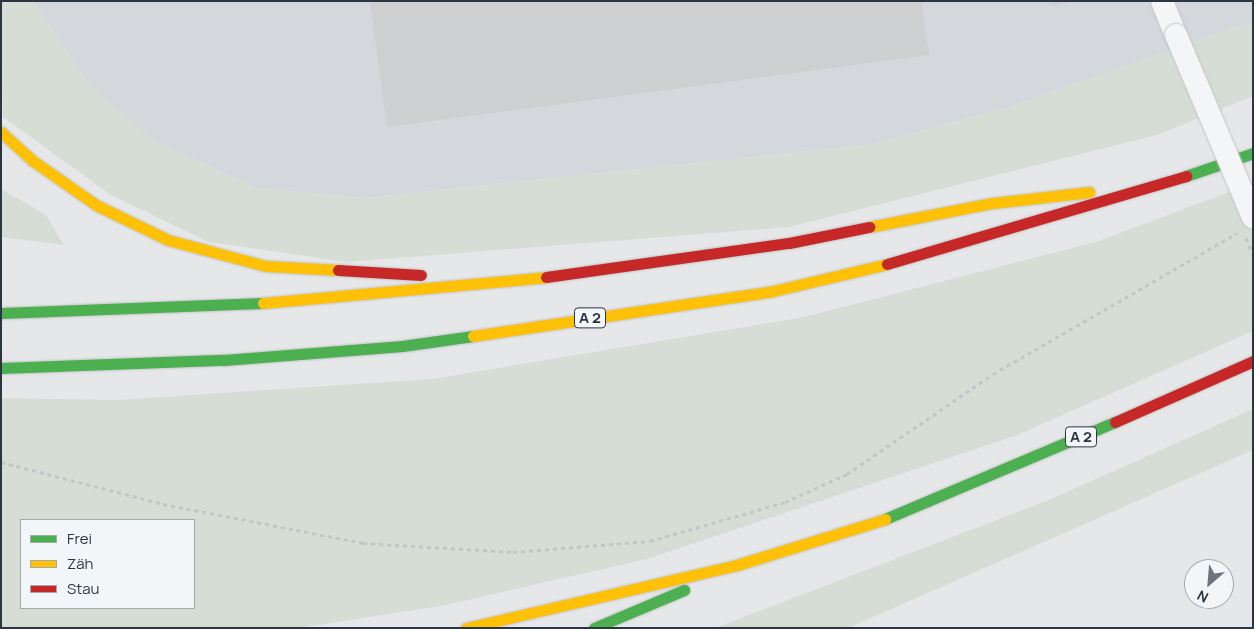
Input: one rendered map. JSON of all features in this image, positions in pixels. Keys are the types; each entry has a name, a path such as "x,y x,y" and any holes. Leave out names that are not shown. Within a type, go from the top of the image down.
{"highway":[{"path":"1,132 33,161 96,205 168,240 266,266 512,281"},
{"name":"A 2","path":"1,368 224,360 402,346 773,291 884,265 1166,183 1253,153"},
{"path":"1,313 224,306 512,281 789,243 994,203 1166,183"},
{"name":"A 2","path":"466,628 740,564 909,512 1253,361"},
{"path":"594,628 740,564"}],"street":[{"path":"1162,1 1248,223"}],"path":[{"path":"1,462 163,504 363,543 513,552 650,541 785,502 847,474 994,374 1248,223"}],"shaded area":[{"path":"1,1 33,1 87,83 151,139 256,188 365,198 874,144 1009,107 1253,21 1253,96 1157,135 789,227 347,262 209,242 111,195 3,117"},
{"path":"33,1 1253,1 1253,21 1009,107 874,144 365,198 256,188 151,139 87,83"},
{"path":"1253,183 1253,331 1015,436 647,559 446,605 299,628 1,628 1,398 117,400 432,379 804,317 1096,242"},
{"path":"1,189 45,214 64,245 1,237"},
{"path":"1253,409 1253,450 848,628 715,628 1051,499"}],"building":[{"path":"370,1 921,1 929,55 387,127"},
{"path":"1049,1 1074,1 1074,2 1049,6"}],"traffic: fast":[{"path":"1186,176 1253,153"},
{"path":"1,313 263,303"},
{"path":"1,368 224,360 402,346 473,336"},
{"path":"885,519 1115,422"},
{"path":"594,628 684,590"}],"traffic: slow":[{"path":"1,132 33,161 96,205 168,240 266,266 338,270"},
{"path":"869,227 993,203 1089,192"},
{"path":"473,336 773,291 887,264"},
{"path":"263,303 546,277"},
{"path":"466,628 740,564 885,519"}],"traffic: jam":[{"path":"887,264 1186,176"},
{"path":"546,277 789,243 869,227"},
{"path":"338,270 421,275"},
{"path":"1115,422 1253,361"}]}
